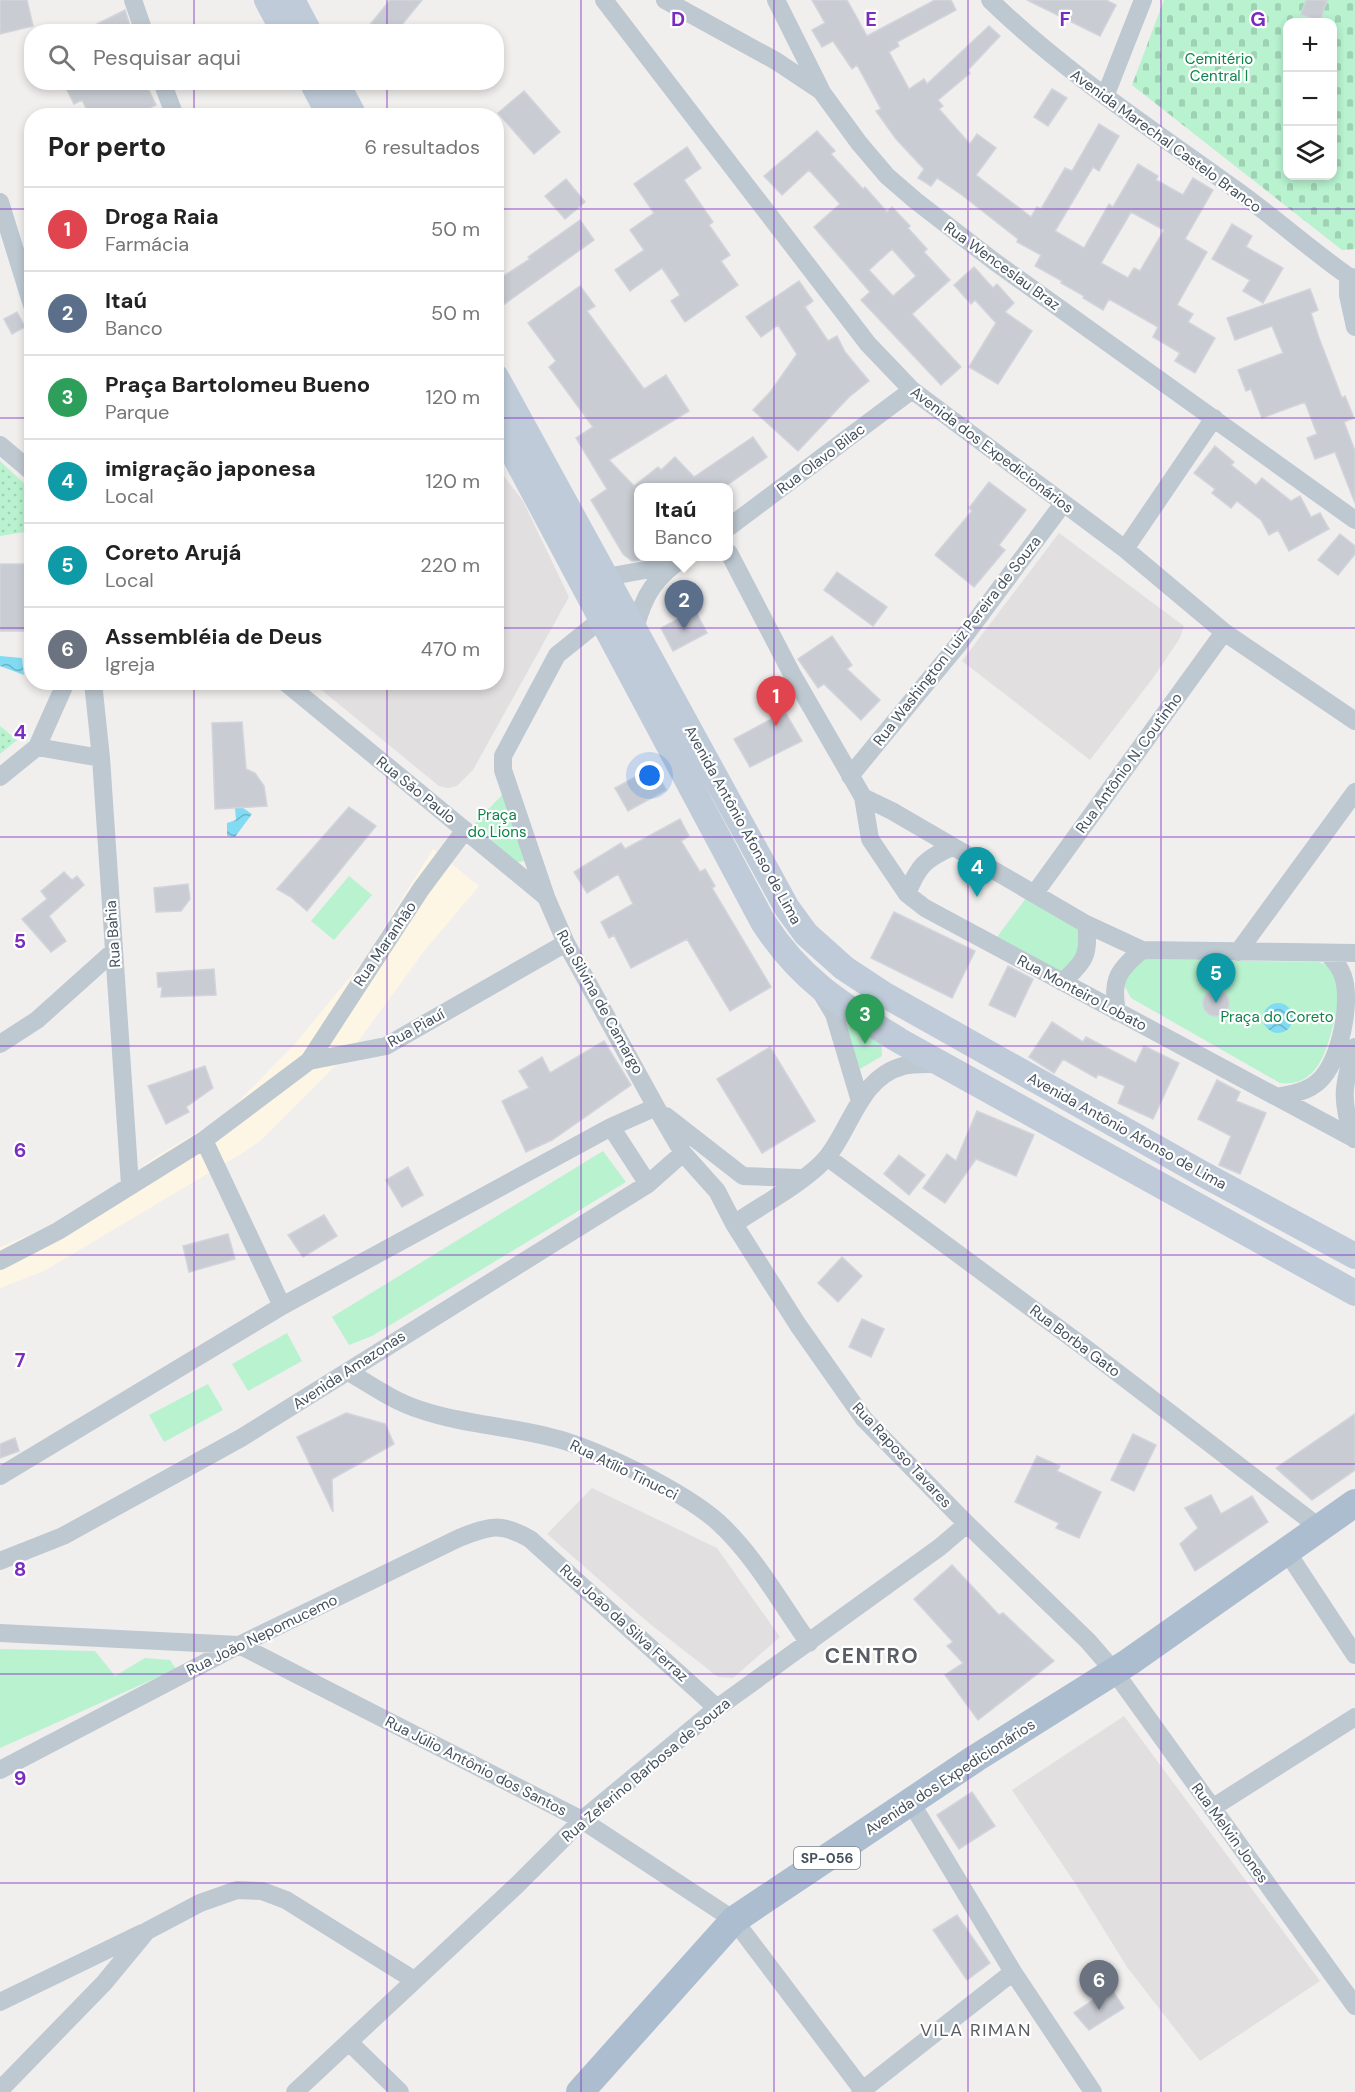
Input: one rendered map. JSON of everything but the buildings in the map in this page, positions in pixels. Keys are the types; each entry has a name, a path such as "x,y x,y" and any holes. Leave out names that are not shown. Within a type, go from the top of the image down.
{"main road":[{"path":"267,0 280,24"},
{"path":"292,0 305,24"},
{"path":"316,90 326,108"},
{"path":"340,90 350,108"},
{"name":"Avenida Antônio Afonso de Lima","path":"504,393 566,526 603,618 644,670 787,908 806,934 844,968 958,1038 1355,1256"},
{"name":"Avenida Antônio Afonso de Lima","path":"504,433 566,526 606,577 634,630 644,670 763,922 783,952 816,985 861,1017 1355,1293"},
{"path":"763,922 787,908"},
{"path":"943,1064 958,1038"},
{"name":"Avenida dos Expedicionários","path":"589,2088 734,1920 910,1801 1114,1671 1355,1503"}],"street":[{"path":"133,0 141,24"},
{"name":"Avenida dos Expedicionários","path":"604,0 868,344 912,390 1062,505 1125,549 1224,632 1355,721"},
{"name":"Rua Wenceslau Braz","path":"665,0 776,61 821,91 859,143 887,176 916,201 995,262 1355,520"},
{"path":"776,0 821,91"},
{"name":"Avenida Marechal Castelo Branco","path":"990,0 1075,75 1106,94 1241,193 1307,248 1352,275"},
{"path":"1106,94 1143,0"},
{"path":"165,90 172,108"},
{"path":"0,202 24,278"},
{"path":"1352,275 1348,295 1355,327"},
{"name":"Rua Olavo Bilac","path":"733,524 912,390"},
{"path":"1125,549 1214,418"},
{"path":"0,445 24,465"},
{"name":"Rua Washington Luiz Pereira de Souza","path":"850,776 957,646 1062,505"},
{"path":"606,577 680,561"},
{"path":"634,630 643,599 680,561"},
{"path":"733,561 792,674 863,797 892,811 1086,924 1143,950 1355,953"},
{"path":"546,897 503,770 503,756 557,655 603,618"},
{"name":"Rua Antônio N. Coutinho","path":"1035,893 1224,632"},
{"path":"0,777 37,747 62,690"},
{"name":"Rua Bahia","path":"94,690 101,758 130,1185"},
{"name":"Rua São Paulo","path":"295,690 546,897"},
{"path":"37,747 101,758"},
{"path":"1239,952 1355,792"},
{"name":"Rua Monteiro Lobato","path":"863,797 870,839 907,894 925,908 1354,1139"},
{"name":"Rua Maranhão","path":"309,1061 393,931 465,830"},
{"path":"907,894 916,872 924,862 952,847"},
{"name":"Rua Silvina de Camargo","path":"546,897 566,943 683,1153"},
{"path":"1062,981 1081,964 1088,951 1086,924"},
{"name":"Rua Piauí","path":"204,1140 309,1061 386,1046 566,943"},
{"path":"1117,1011 1115,982 1128,961 1143,950"},
{"path":"0,1044 37,1020 114,951"},
{"path":"1277,1097 1299,1092 1318,1082 1328,1072 1348,1034 1344,977 1338,964 1328,954"},
{"path":"816,985 834,1014 860,1101"},
{"path":"1354,1139 1343,1109 1346,1076 1355,1047"},
{"path":"734,1224 801,1178 827,1157 860,1101 885,1073 904,1065 943,1064"},
{"path":"0,1476 282,1306 610,1127 656,1107 743,1176"},
{"path":"610,1127 648,1184"},
{"path":"0,1261 58,1231 204,1140 282,1306"},
{"name":"Avenida Amazonas","path":"0,1562 63,1536 241,1438 349,1371 372,1353 648,1184 683,1153"},
{"name":"Rua Raposo Tavares","path":"683,1153 717,1191 734,1224 798,1325 864,1419 967,1524 1088,1641 1114,1671"},
{"name":"Rua Borba Gato","path":"827,1157 1084,1347 1320,1528"},
{"path":"717,1191 743,1176 801,1178"},
{"name":"Rua Atílio Tinucci","path":"349,1371 385,1394 420,1410 570,1442 647,1478 697,1506 719,1524 740,1547 809,1643"},
{"name":"Rua Zeferino Barbosa de Souza","path":"295,2092 517,1885 582,1820 717,1708 940,1547 967,1524"},
{"name":"Rua João Nepomucemo","path":"0,1770 239,1645 486,1528 499,1526 511,1529 530,1539"},
{"name":"Rua João da Silva Ferraz","path":"530,1539 717,1708"},
{"path":"1287,1551 1355,1655"},
{"path":"0,1632 239,1645"},
{"name":"Rua Júlio Antônio dos Santos","path":"239,1645 582,1820 734,1920 862,2091"},
{"name":"Rua Melvin Jones","path":"1114,1671 1212,1808 1352,1996"},
{"path":"1212,1808 1355,1717"},
{"path":"910,1801 1013,1972 1093,2092"},
{"path":"0,2001 147,1931 200,1903 237,1890 262,1892 286,1900 414,1980"},
{"path":"0,2090 104,1983 147,1931"},
{"path":"862,2091 1013,1972"},
{"path":"349,2042 400,2092"}],"shaded area":[{"path":"504,476 523,501 569,597 473,770 457,786 448,788 439,786 322,690 504,690"},
{"path":"1059,533 1184,626 1180,638 1153,678 1090,760 962,661"},
{"path":"433,849 479,886 425,950 354,1047 260,1141 244,1152 44,1271 0,1288 0,1247 97,1206 152,1159 223,1117 295,1044 363,961"},
{"path":"592,1488 717,1548 780,1637 733,1678 718,1677 650,1624 547,1534"},
{"path":"1124,1716 1320,1981 1200,2061 1127,1967 1075,1883 1012,1790"}],"green space":[{"name":"Cemitério Central I","path":"1164,0 1355,0 1355,249 1342,250 1132,85"},
{"path":"0,461 24,483 24,532 0,536"},
{"path":"0,726 17,740 0,754"},
{"name":"Praça do Lions","path":"503,794 529,860 515,863 474,824"},
{"path":"349,876 372,895 334,940 311,921"},
{"path":"1026,898 1079,930 1080,951 1062,972 997,937"},
{"name":"Praça do Coreto","path":"1142,959 1318,962 1328,965 1336,976 1340,998 1338,1013 1317,1067 1302,1080 1280,1083 1131,998 1124,985 1126,973"},
{"path":"853,1020 881,1032 882,1056 860,1069 841,1026"},
{"path":"603,1151 626,1182 372,1336 349,1345 332,1317"},
{"path":"287,1333 302,1361 248,1391 232,1364"},
{"path":"208,1384 223,1410 164,1442 149,1415"},
{"path":"0,1649 95,1651 115,1676 145,1658 170,1660 176,1669 0,1748"}],"water":[{"path":"0,656 22,658 24,675 0,666"},
{"path":"240,806 252,814 235,837 227,836 227,823 236,820 235,808"},
{"path":"1278,1003 1284,1004 1292,1012 1292,1024 1284,1032 1278,1033 1272,1032 1264,1024 1263,1018 1264,1012 1272,1004"}],"place":[{"name":"Itaú","path":"684,630"},
{"name":"Droga Raia","path":"776,726"},
{"name":"imigração japonesa","path":"977,897"},
{"name":"Coreto Arujá","path":"1216,1003"},
{"name":"Praça Bartolomeu Bueno","path":"865,1044"},
{"name":"Assembléia de Deus","path":"1099,2010"}],"district":[{"name":"CENTRO","path":"872,1656"},
{"name":"VILA RIMAN","path":"976,2030"}]}
